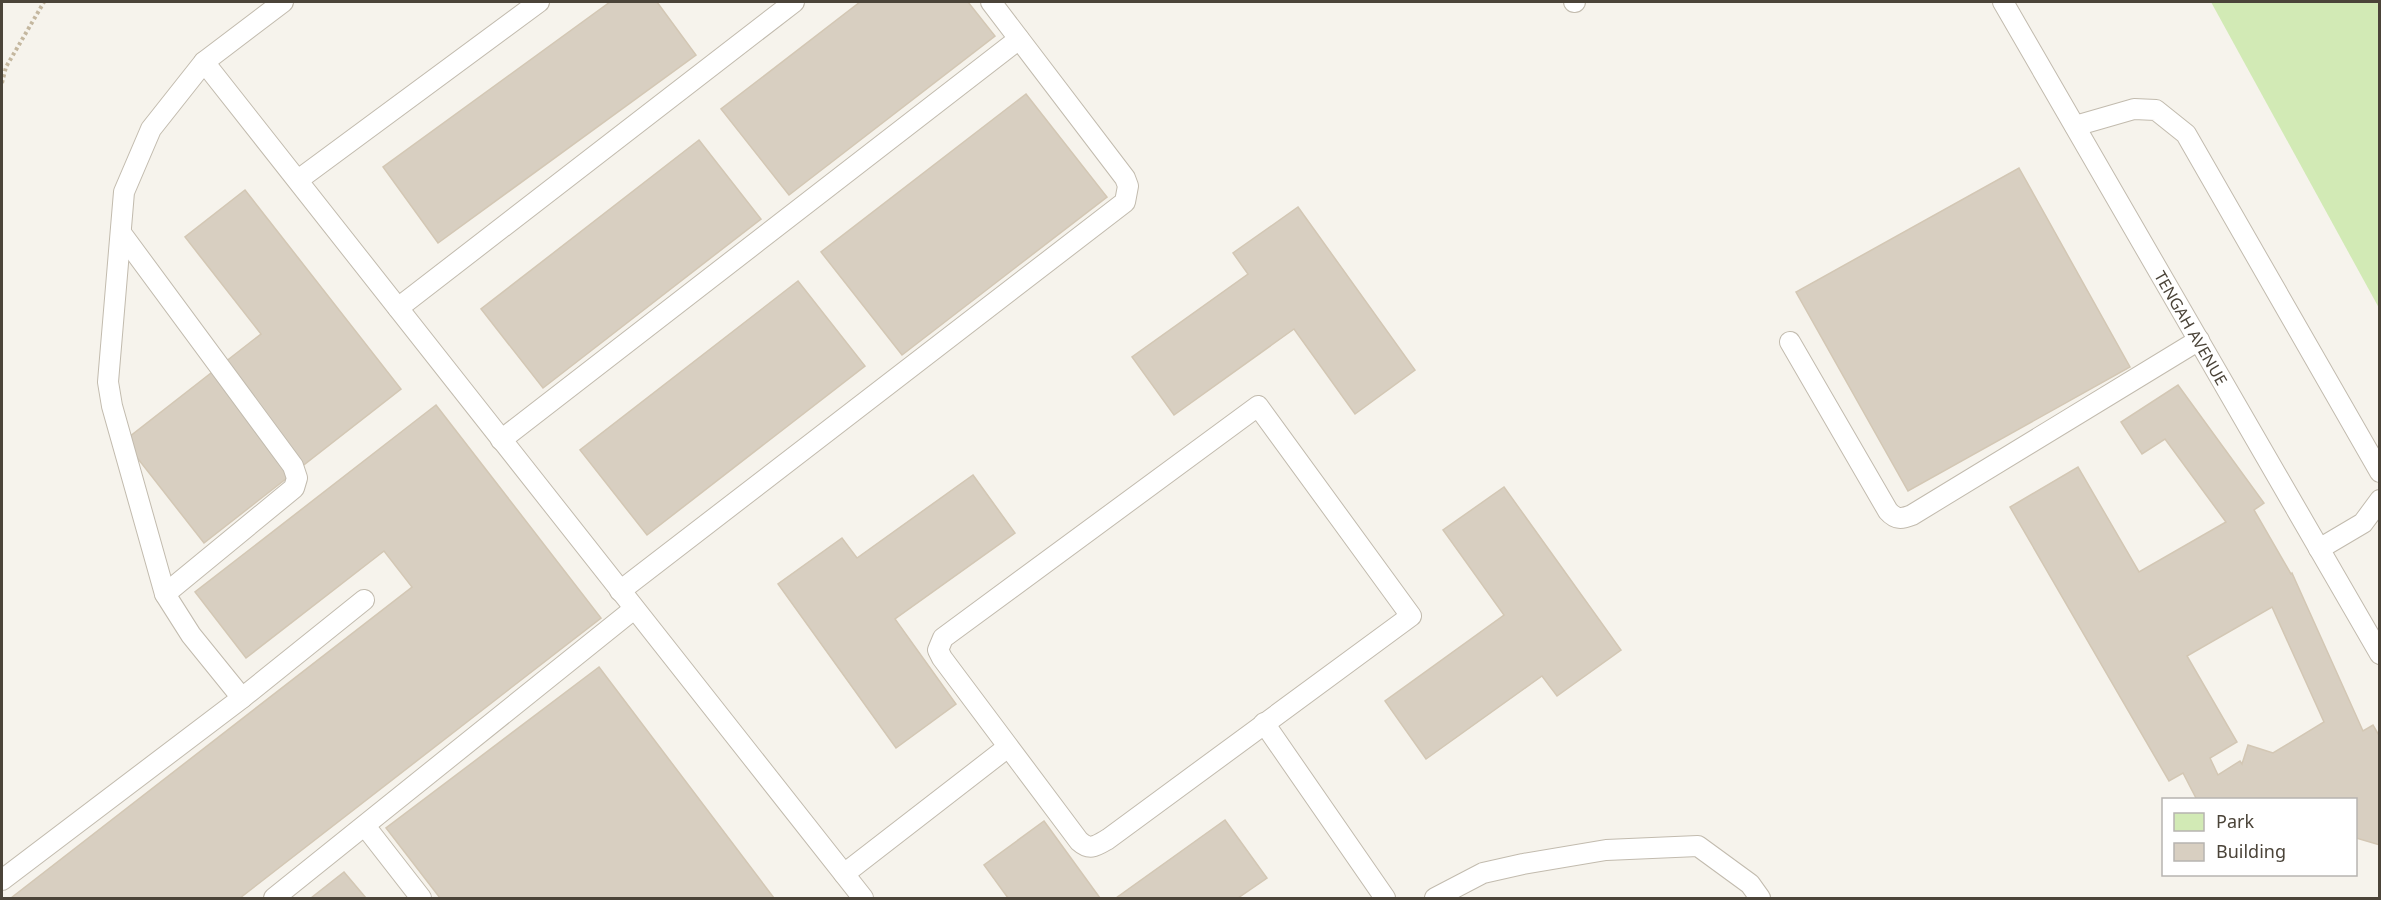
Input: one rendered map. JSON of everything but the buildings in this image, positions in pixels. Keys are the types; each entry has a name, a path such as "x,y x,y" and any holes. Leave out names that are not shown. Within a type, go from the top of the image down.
{"lane":[{"path":"242,698 190,635 165,594 112,406 108,382 124,192 151,129 204,62 284,2"},
{"path":"298,180 539,2"},
{"path":"620,591 1125,202 1128,186 1125,178 991,2"},
{"name":"TENGAH AVENUE","path":"2003,2 2379,654"},
{"path":"398,308 788,3"},
{"path":"501,440 1019,39"},
{"path":"204,62 863,898"},
{"path":"2075,126 2134,109 2156,110 2186,134 2379,472"},
{"path":"121,233 293,466 297,478 294,488 165,594"},
{"path":"1790,342 1888,511 1893,517 1901,519 1912,515 2199,340"},
{"path":"1258,406 1411,616 1264,723 1108,839 1094,848 1085,847 1078,841 938,650 943,638 1258,406"},
{"path":"2319,549 2363,523 2379,500"},
{"path":"2,880 242,698 364,600"},
{"path":"274,898 634,609"},
{"path":"1264,723 1385,898"},
{"path":"844,874 1008,747"},
{"path":"365,826 421,898"},
{"path":"1435,898 1483,873 1523,864 1606,850 1698,846 1750,884 1760,898"}],"path":[{"path":"2,83 6,67 44,2"}],"green space":[{"path":"2211,2 2379,2 2379,308"}]}
